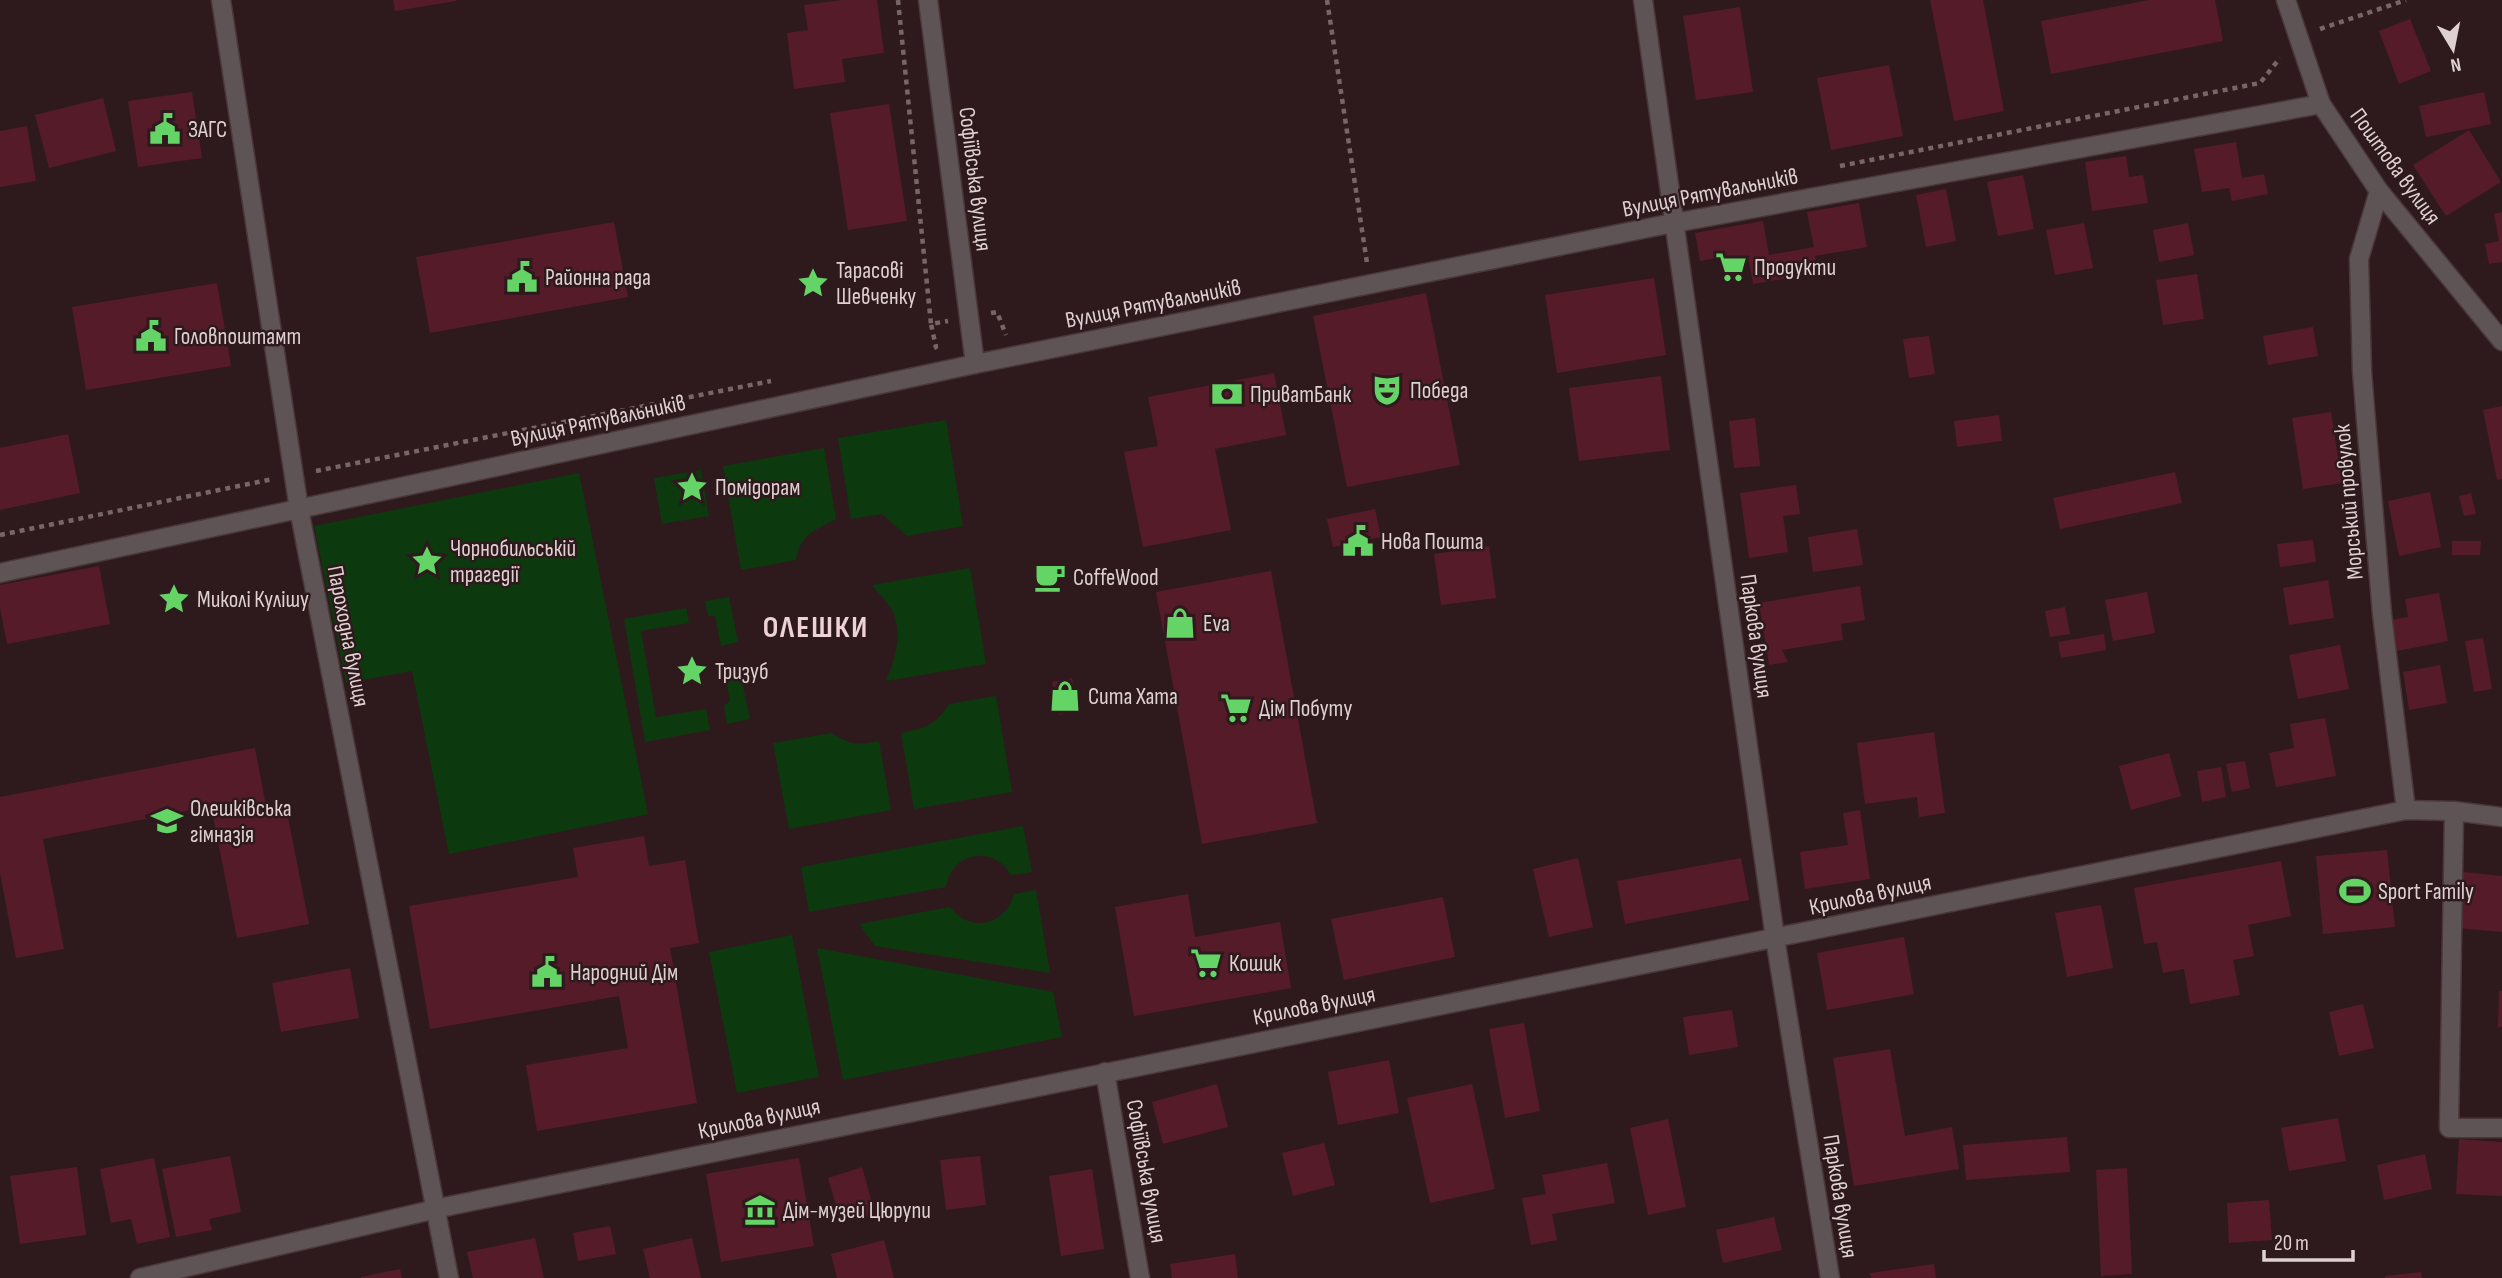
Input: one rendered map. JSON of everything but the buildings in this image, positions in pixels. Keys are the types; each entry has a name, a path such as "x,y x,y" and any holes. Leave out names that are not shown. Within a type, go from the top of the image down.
{"street":[{"name":"Пароходна вулиця","path":"221,0 299,509 449,1278"},
{"name":"Софіївська вулиця","path":"928,0 975,364"},
{"name":"Паркова вулиця","path":"1643,0 1775,939 1829,1278"},
{"name":"Поштова вулиця","path":"2286,0 2321,104 2379,191 2502,341"},
{"name":"Вулиця Рятувальників","path":"0,573 975,364 1673,224 2321,104"},
{"name":"Морський провулок","path":"2379,191 2359,259 2362,372 2382,614 2406,810"},
{"name":"Крилова вулиця","path":"140,1278 434,1210 2406,810 2454,811 2502,817"},
{"path":"2454,811 2449,1128 2502,1128"},
{"name":"Софіївська вулиця","path":"1105,1072 1140,1278"}],"path":[{"path":"898,0 931,324"},
{"path":"1327,0 1370,285"},
{"path":"2298,36 2406,0"}],"green space":[{"path":"946,420 963,526 907,536 882,514 851,519 838,438"},
{"path":"824,448 836,519 805,538 796,560 741,570 723,466"},
{"path":"701,470 709,516 662,524 654,478"},
{"path":"579,473 648,814 449,854 412,671 346,683 314,526"},
{"path":"970,568 986,664 886,681 898,638 896,621 891,608 872,585"},
{"path":"729,597 738,642 721,646 715,616 708,616 705,601"},
{"path":"686,608 689,623 641,631 656,717 706,709 710,730 645,742 624,619"},
{"path":"741,677 750,719 727,724 724,706 730,701 726,681"},
{"path":"996,696 1012,792 914,809 901,733 929,725 949,704"},
{"path":"831,733 854,743 879,741 891,810 789,829 773,743"},
{"path":"1023,826 1032,872 1011,875 1004,865 994,859 974,856 956,866 946,887 809,912 801,867"},
{"path":"1036,890 1050,973 875,946 859,924 950,907 967,921 987,922 1003,913 1014,894"},
{"path":"792,935 819,1077 737,1093 709,952"},
{"path":"817,948 1053,992 1062,1037 843,1080"}],"place":[{"name":"ЗАГС","path":"165,129"},
{"name":"Продукти","path":"1731,267"},
{"name":"Районна рада","path":"522,277"},
{"name":"Тарасові Шевченку","path":"813,283"},
{"name":"Головпоштамт","path":"151,336"},
{"name":"Победа","path":"1387,390"},
{"name":"ПриватБанк","path":"1227,394"},
{"name":"Помідорам","path":"692,487"},
{"name":"Нова Пошта","path":"1358,541"},
{"name":"Чорнобильській трагедії","path":"427,561"},
{"name":"CoffeWood","path":"1050,577"},
{"name":"Миколі Кулішу","path":"174,599"},
{"name":"Eva","path":"1180,623"},
{"name":"Тризуб","path":"692,671"},
{"name":"Сита Хата","path":"1065,696"},
{"name":"Дім Побуту","path":"1236,708"},
{"name":"Олешківська гімназія","path":"167,821"},
{"name":"Sport Family","path":"2355,891"},
{"name":"Кошик","path":"1206,963"},
{"name":"Народний Дім","path":"547,972"},
{"name":"Дім-музей Цюрупи","path":"760,1210"}],"district":[{"name":"ОЛЕШКИ","path":"816,627"}]}
